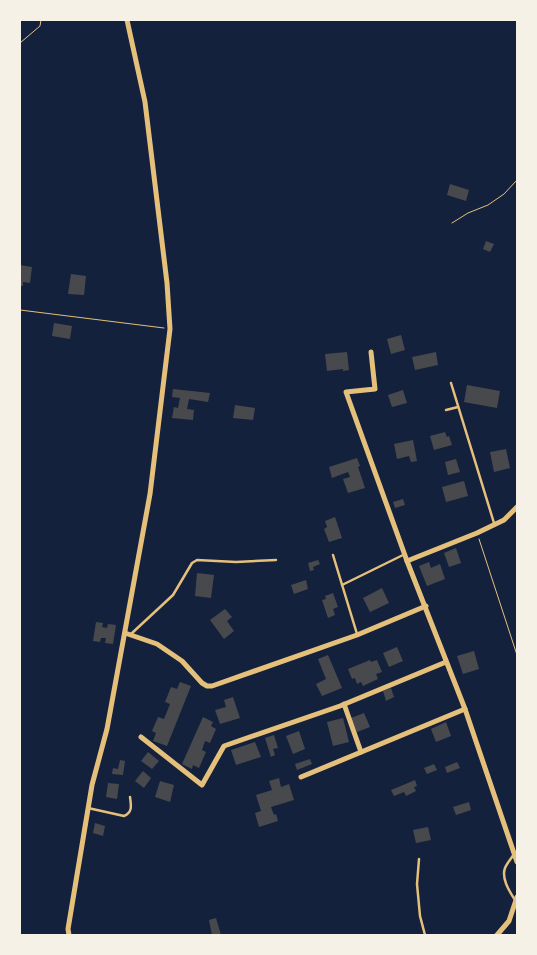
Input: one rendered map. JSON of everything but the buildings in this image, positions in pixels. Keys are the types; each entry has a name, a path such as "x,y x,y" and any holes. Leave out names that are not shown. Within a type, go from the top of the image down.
{"street":[{"path":"69,935 92,786 107,729 150,494 170,329 167,283 145,102 127,20"},
{"path":"371,352 374,389 346,392 407,561 465,709 517,862"},
{"path":"407,561 495,525 504,520 517,506"},
{"path":"125,633 157,644 182,661 202,683 212,686 357,635 426,606"},
{"path":"141,737 202,785 224,746 344,704 446,662"},
{"path":"344,704 362,752"},
{"path":"300,777 465,709"},
{"path":"497,935 509,922 516,900"}],"lane":[{"path":"450,383 495,525"},
{"path":"446,410 458,407"},
{"path":"342,585 405,554"},
{"path":"333,555 357,635"},
{"path":"132,634 173,595 192,563 196,560 236,562 276,560"},
{"path":"88,808 124,816 128,814 131,808 130,797"},
{"path":"514,852 504,870 504,876 508,888 516,900"},
{"path":"419,859 417,884 420,916 425,935"}],"path":[{"path":"20,43 40,26 41,20"},
{"path":"452,223 468,213 488,205 504,194 517,180"},
{"path":"20,310 170,329"},
{"path":"477,533 517,654"}]}
